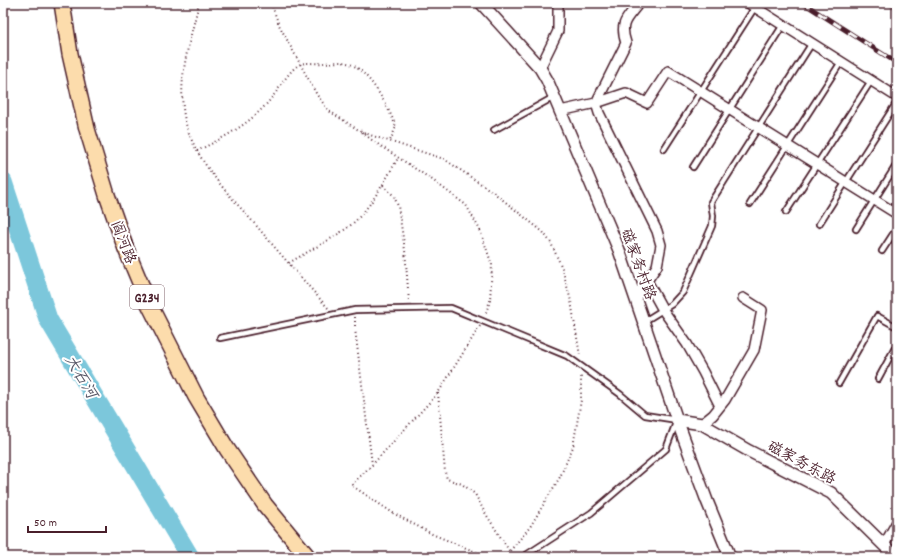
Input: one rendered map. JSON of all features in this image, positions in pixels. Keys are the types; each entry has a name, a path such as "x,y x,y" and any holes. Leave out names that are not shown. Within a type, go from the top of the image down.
{"highway":[{"name":"阎河路","path":"62,3 70,54 87,129 107,195 126,249 149,304 196,397 227,449 265,505 308,557"}],"street":[{"name":"磁家务村路","path":"481,3 540,68 547,80 619,250 676,420 730,557"},
{"path":"540,68 558,31 558,3"},
{"path":"635,298 657,266 661,245 657,231 599,113 596,103 626,43 622,32 623,23 639,3"},
{"path":"751,5 897,97"},
{"path":"560,111 596,103 626,93 647,103 668,70 897,214"},
{"path":"647,281 663,310 687,344 720,406"},
{"path":"702,424 713,415 725,400 754,350 762,310 743,298"},
{"name":"磁家务东路","path":"676,420 702,424 749,451 831,493 896,557"},
{"path":"884,545 897,522"}],"lane":[{"path":"664,149 701,91 751,5"},
{"path":"693,167 783,25"},
{"path":"643,322 672,304 683,292 712,226 713,216 711,202 812,43"},
{"path":"750,204 841,62"},
{"path":"786,212 871,80"},
{"path":"494,130 554,97"},
{"path":"819,224 897,102"},
{"path":"856,229 897,164"},
{"path":"882,251 897,228"},
{"path":"220,338 355,310 451,308 567,356 620,394 645,415 676,420 666,449 592,512 523,557"},
{"path":"839,383 877,316 897,327"},
{"path":"878,379 897,344"}],"path":[{"path":"199,3 184,69 182,90 183,110 188,131 197,151 216,179 333,314"},
{"path":"271,3 279,25 317,95 329,111 431,179 466,205 480,230 492,265 490,301 483,321 438,393 372,465 351,485 393,513 432,534 488,557"},
{"path":"197,151 228,135 257,114 274,96 287,76 300,64 346,63 355,66 366,77 390,111 396,127 390,141"},
{"path":"357,129 370,135 444,159 493,192 543,232 551,244 562,268 571,301 581,366 581,400 573,447 560,477 534,520 505,557"},
{"path":"289,263 348,227 361,214 383,185 398,158"},
{"path":"383,185 394,196 398,206 405,250 410,309"},
{"path":"355,310 355,329 372,465"},
{"path":"438,393 445,472 447,479 462,484 475,494 510,552"}],"waterway":[{"name":"大石河","path":"3,182 48,319 190,557"}],"railway":[{"path":"803,3 897,63"},
{"path":"889,3 897,8"}]}
